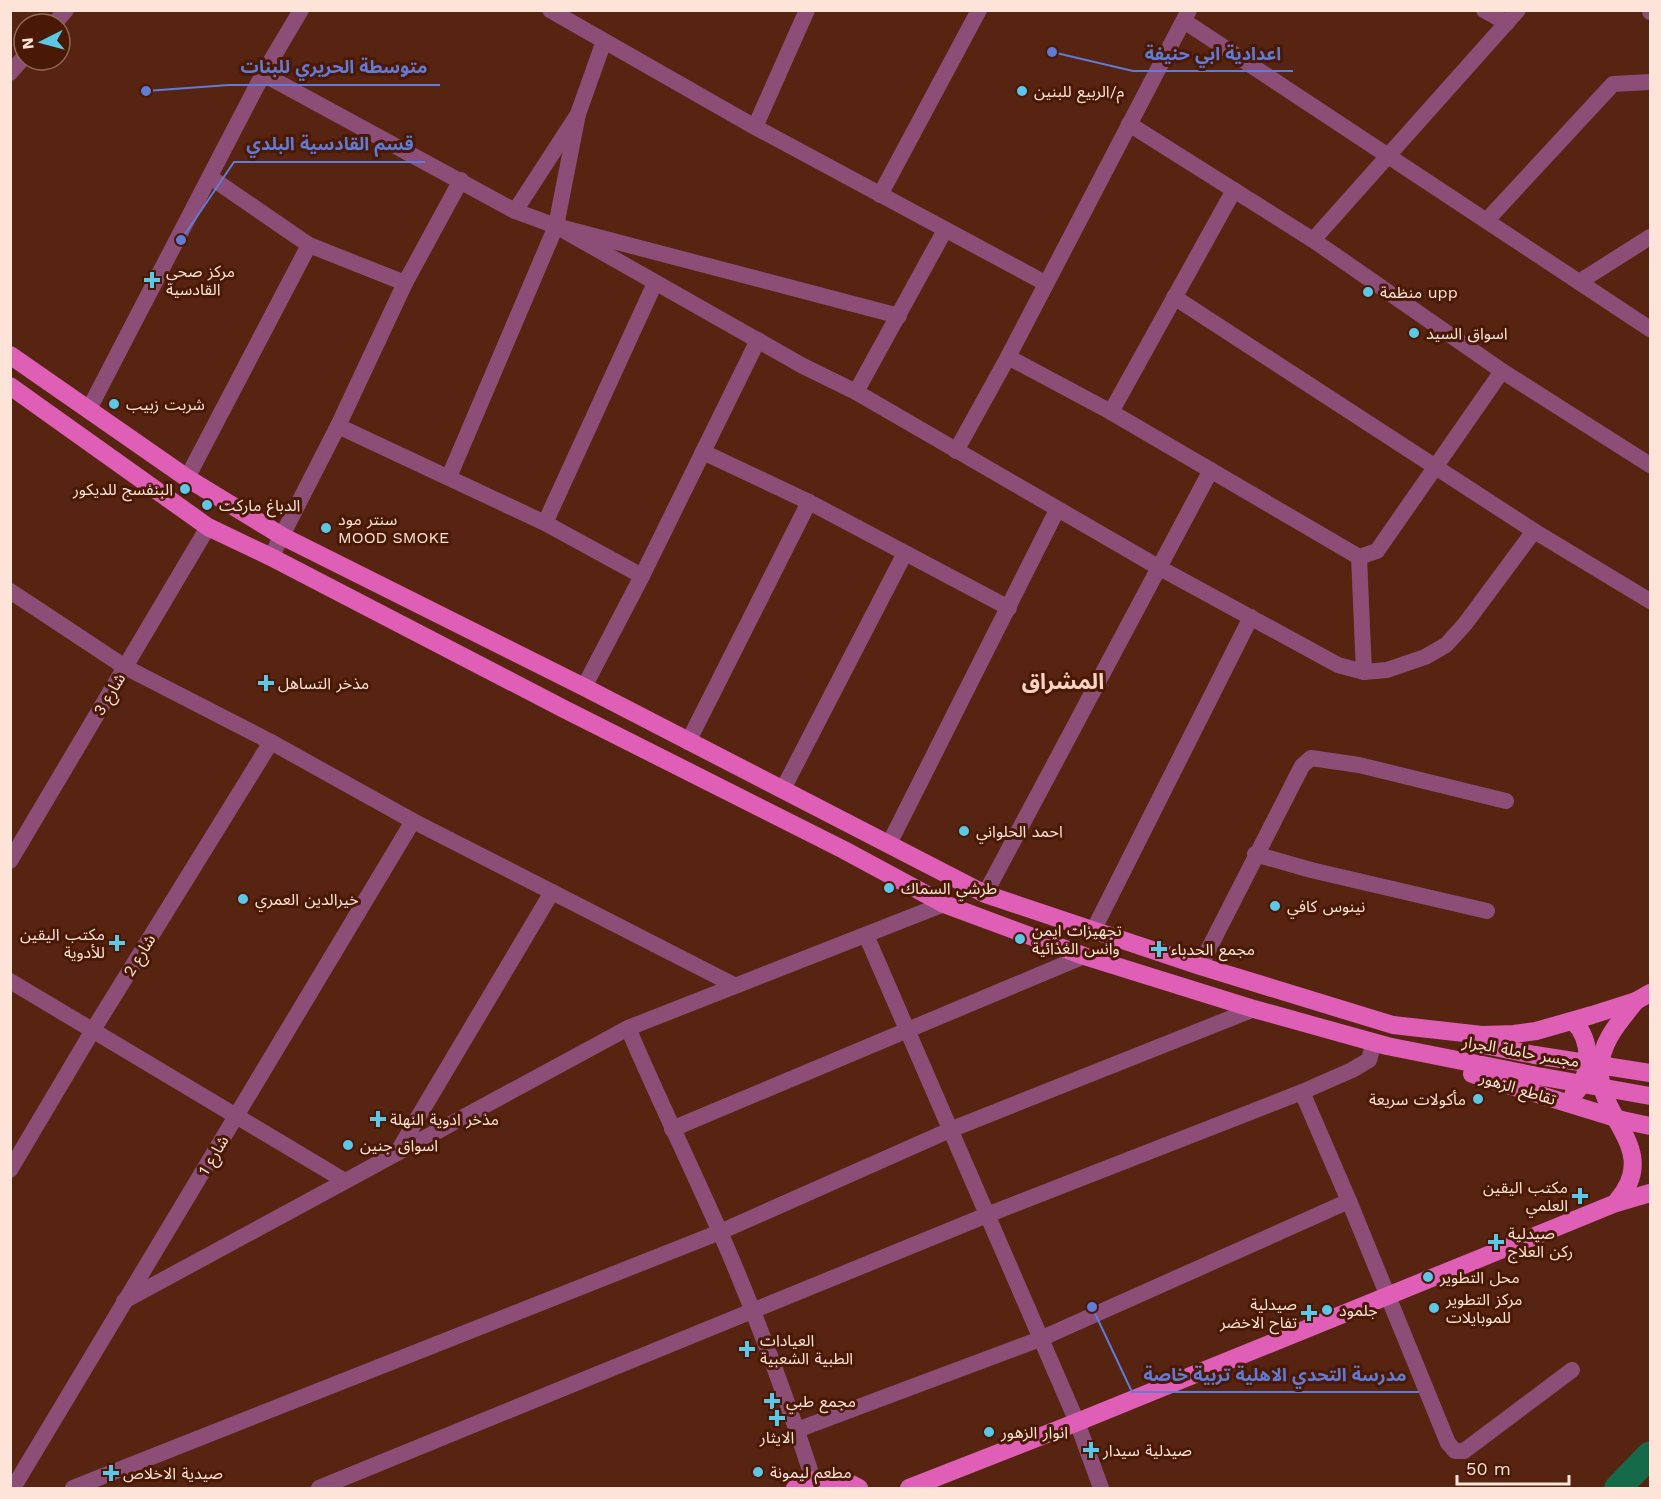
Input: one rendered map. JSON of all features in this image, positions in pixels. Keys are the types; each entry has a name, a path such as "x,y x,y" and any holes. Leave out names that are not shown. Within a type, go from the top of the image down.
{"main road":[{"path":"10,355 187,477 282,536 584,687 986,894 1200,966 1393,1025 1482,1035 1536,1031 1643,997"},
{"path":"10,386 208,527 844,850 944,904 1084,956 1254,1009 1380,1044"},
{"path":"1616,1203 1633,1186 1639,1162 1634,1140 1609,1103 1603,1089 1601,1059 1605,1043 1611,1033 1643,997"},
{"path":"1561,1101 1571,1098 1578,1090 1587,1068 1584,1035 1573,1021"},
{"name":"مجسر حاملة الجرار","path":"1393,1025 1535,1055 1650,1073"},
{"name":"مجسر حاملة الجرار","path":"1380,1044 1650,1096"},
{"name":"تقاطع الزهور","path":"1380,1044 1622,1120 1650,1126"},
{"path":"909,1488 1616,1203 1650,1193"},
{"path":"795,1488 813,1479 833,1479 859,1488"}],"street":[{"path":"89,409 263,74 302,10"},
{"path":"550,10 755,127 1045,283"},
{"path":"755,127 807,10"},
{"path":"880,195 979,10"},
{"path":"1313,240 1513,17 1484,10"},
{"path":"956,451 1008,357 1186,16 1650,329"},
{"path":"449,477 556,226 578,114 604,41"},
{"path":"263,74 515,211 556,226 899,316"},
{"path":"1487,220 1613,84 1650,82"},
{"path":"515,211 578,114"},
{"path":"1129,124 1313,240 1502,371 1650,465"},
{"path":"210,177 309,245 405,283"},
{"path":"271,557 339,426 405,283 461,180"},
{"path":"1111,412 1234,189"},
{"path":"556,226 655,284 856,392 1158,567 1338,665 1364,672 1387,670 1425,657 1446,645 1465,624 1534,531"},
{"path":"856,392 945,230"},
{"path":"1580,282 1650,237"},
{"path":"187,477 309,245"},
{"path":"545,523 655,284"},
{"path":"1174,297 1534,531 1650,601"},
{"path":"584,687 642,576 758,340"},
{"path":"1008,357 1111,412 1359,557 1377,551 1502,371"},
{"path":"339,426 545,523 642,576"},
{"path":"703,452 808,502 1010,608"},
{"path":"986,894 1211,470"},
{"path":"687,742 808,502"},
{"path":"889,843 1010,608 1057,510"},
{"name":"شارع 3","path":"10,861 208,527"},
{"path":"783,789 905,553"},
{"path":"1359,557 1364,672"},
{"path":"10,591 126,667 271,742 413,821 734,985"},
{"path":"1093,930 1251,617"},
{"name":"شارع 2","path":"10,1170 93,1030 271,742"},
{"path":"1200,966 1255,854 1302,766 1311,758 1359,765 1506,801"},
{"name":"شارع 1","path":"13,1488 413,821"},
{"path":"1255,854 1311,870 1487,911"},
{"path":"398,1151 552,892"},
{"path":"124,1301 627,1028 944,904"},
{"path":"866,935 1077,1422 1101,1488"},
{"path":"672,1129 1084,956"},
{"path":"10,981 345,1181"},
{"path":"73,1488 720,1232 950,1130 1254,1009"},
{"path":"627,1028 720,1232 797,1430 813,1479"},
{"path":"319,1488 987,1215 1302,1092 1369,1060 1380,1044"},
{"path":"1302,1092 1350,1201 1448,1443 1455,1451 1464,1451 1572,1370"},
{"path":"797,1430 1040,1338 1350,1201"}],"waterway":[{"path":"1618,1488 1650,1455"}],"place":[{"name":"اعدادية ابي حنيفة","path":"1052,52"},
{"name":"متوسطة الحريري للبنات","path":"146,91"},
{"name":"م/الربيع للبنين","path":"1022,91"},
{"name":"قسم القادسية البلدي","path":"181,240"},
{"name":"مركز صحي القادسية","path":"152,280"},
{"name":"منظمة upp","path":"1368,292"},
{"name":"اسواق السيد","path":"1414,333"},
{"name":"شربت زبيب","path":"114,404"},
{"name":"البنفسج للديكور","path":"185,489"},
{"name":"الدباغ ماركت","path":"207,505"},
{"name":"سنتر مود MOOD SMOKE","path":"326,528"},
{"name":"مذخر التساهل","path":"266,683"},
{"name":"احمد الحلواني","path":"964,831"},
{"name":"طرشي السماك","path":"889,888"},
{"name":"خيرالدين العمري","path":"243,899"},
{"name":"نينوس كافي","path":"1275,906"},
{"name":"تجهيزات ايمن وانس الغذائية","path":"1020,939"},
{"name":"مكتب اليقين للأدوية","path":"117,943"},
{"name":"مجمع الحدباء","path":"1159,949"},
{"name":"مأكولات سريعة","path":"1478,1099"},
{"name":"مذخر ادوية النهلة","path":"378,1119"},
{"name":"اسواق جنين","path":"348,1145"},
{"name":"مكتب اليقين العلمي","path":"1580,1196"},
{"name":"صيدلية ركن العلاج","path":"1496,1242"},
{"name":"محل التطوير","path":"1428,1277"},
{"name":"مدرسة التحدي الاهلية تربية خاصة","path":"1092,1307"},
{"name":"مركز التطوير للموبايلات","path":"1434,1308"},
{"name":"جلمود","path":"1327,1310"},
{"name":"صيدلية تفاح الاخضر","path":"1309,1313"},
{"name":"العيادات الطبية الشعبية","path":"747,1349"},
{"name":"مجمع طبي","path":"772,1401"},
{"name":"الايثار","path":"777,1418"},
{"name":"انوار الزهور","path":"989,1432"},
{"name":"صيدلية سيدار","path":"1091,1450"},
{"name":"مطعم ليمونة","path":"758,1472"},
{"name":"صيدية الاخلاص","path":"111,1473"}],"district":[{"name":"المشراق","path":"1063,681"}]}
